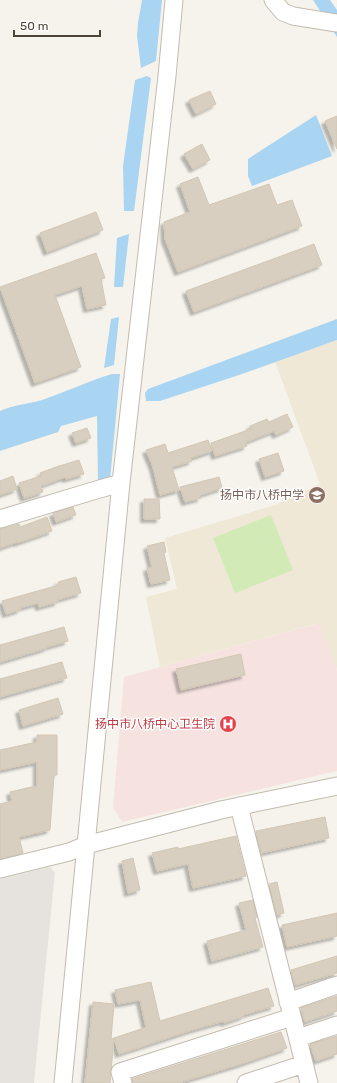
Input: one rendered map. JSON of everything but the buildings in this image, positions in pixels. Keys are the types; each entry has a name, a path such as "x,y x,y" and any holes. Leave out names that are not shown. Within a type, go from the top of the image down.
{"street":[{"path":"62,1083 121,484 168,76 174,0"},
{"path":"273,0 283,12 294,16 337,23"},
{"path":"0,519 121,484"},
{"path":"0,869 69,852 86,845 221,810 337,786"},
{"path":"239,806 309,1083"},
{"path":"123,1083 120,1072 290,1009 337,985"},
{"path":"298,1038 337,1025"},
{"path":"246,1083 304,1064"}],"shaded area":[{"name":"扬中市八桥中学","path":"337,340 337,670 318,623 160,667 146,597 177,589 165,538 275,505 320,484 275,362"},
{"name":"扬中市八桥中心卫生院","path":"319,623 337,670 337,771 122,822 113,807 124,677"},
{"path":"50,867 55,873 34,1083 0,1083 0,879"}],"green space":[{"path":"271,515 293,570 235,593 213,538"}],"water":[{"path":"142,0 162,0 156,61 141,68 137,36"},
{"path":"313,0 330,0 337,10 337,37"},
{"path":"147,76 151,78 134,211 124,211 123,166 135,80"},
{"path":"316,115 332,156 252,186 248,176 248,159"},
{"path":"129,234 123,287 114,287 117,238"},
{"path":"119,317 114,365 104,368 111,319"},
{"path":"337,319 337,340 160,401 146,401 145,393 148,389"},
{"path":"112,374 120,374 110,480 98,483 97,416 61,426 58,432 0,451 0,411 42,400"}],"place":[{"name":"扬中市八桥中学","path":"317,495"},
{"name":"扬中市八桥中心卫生院","path":"228,724"}]}
